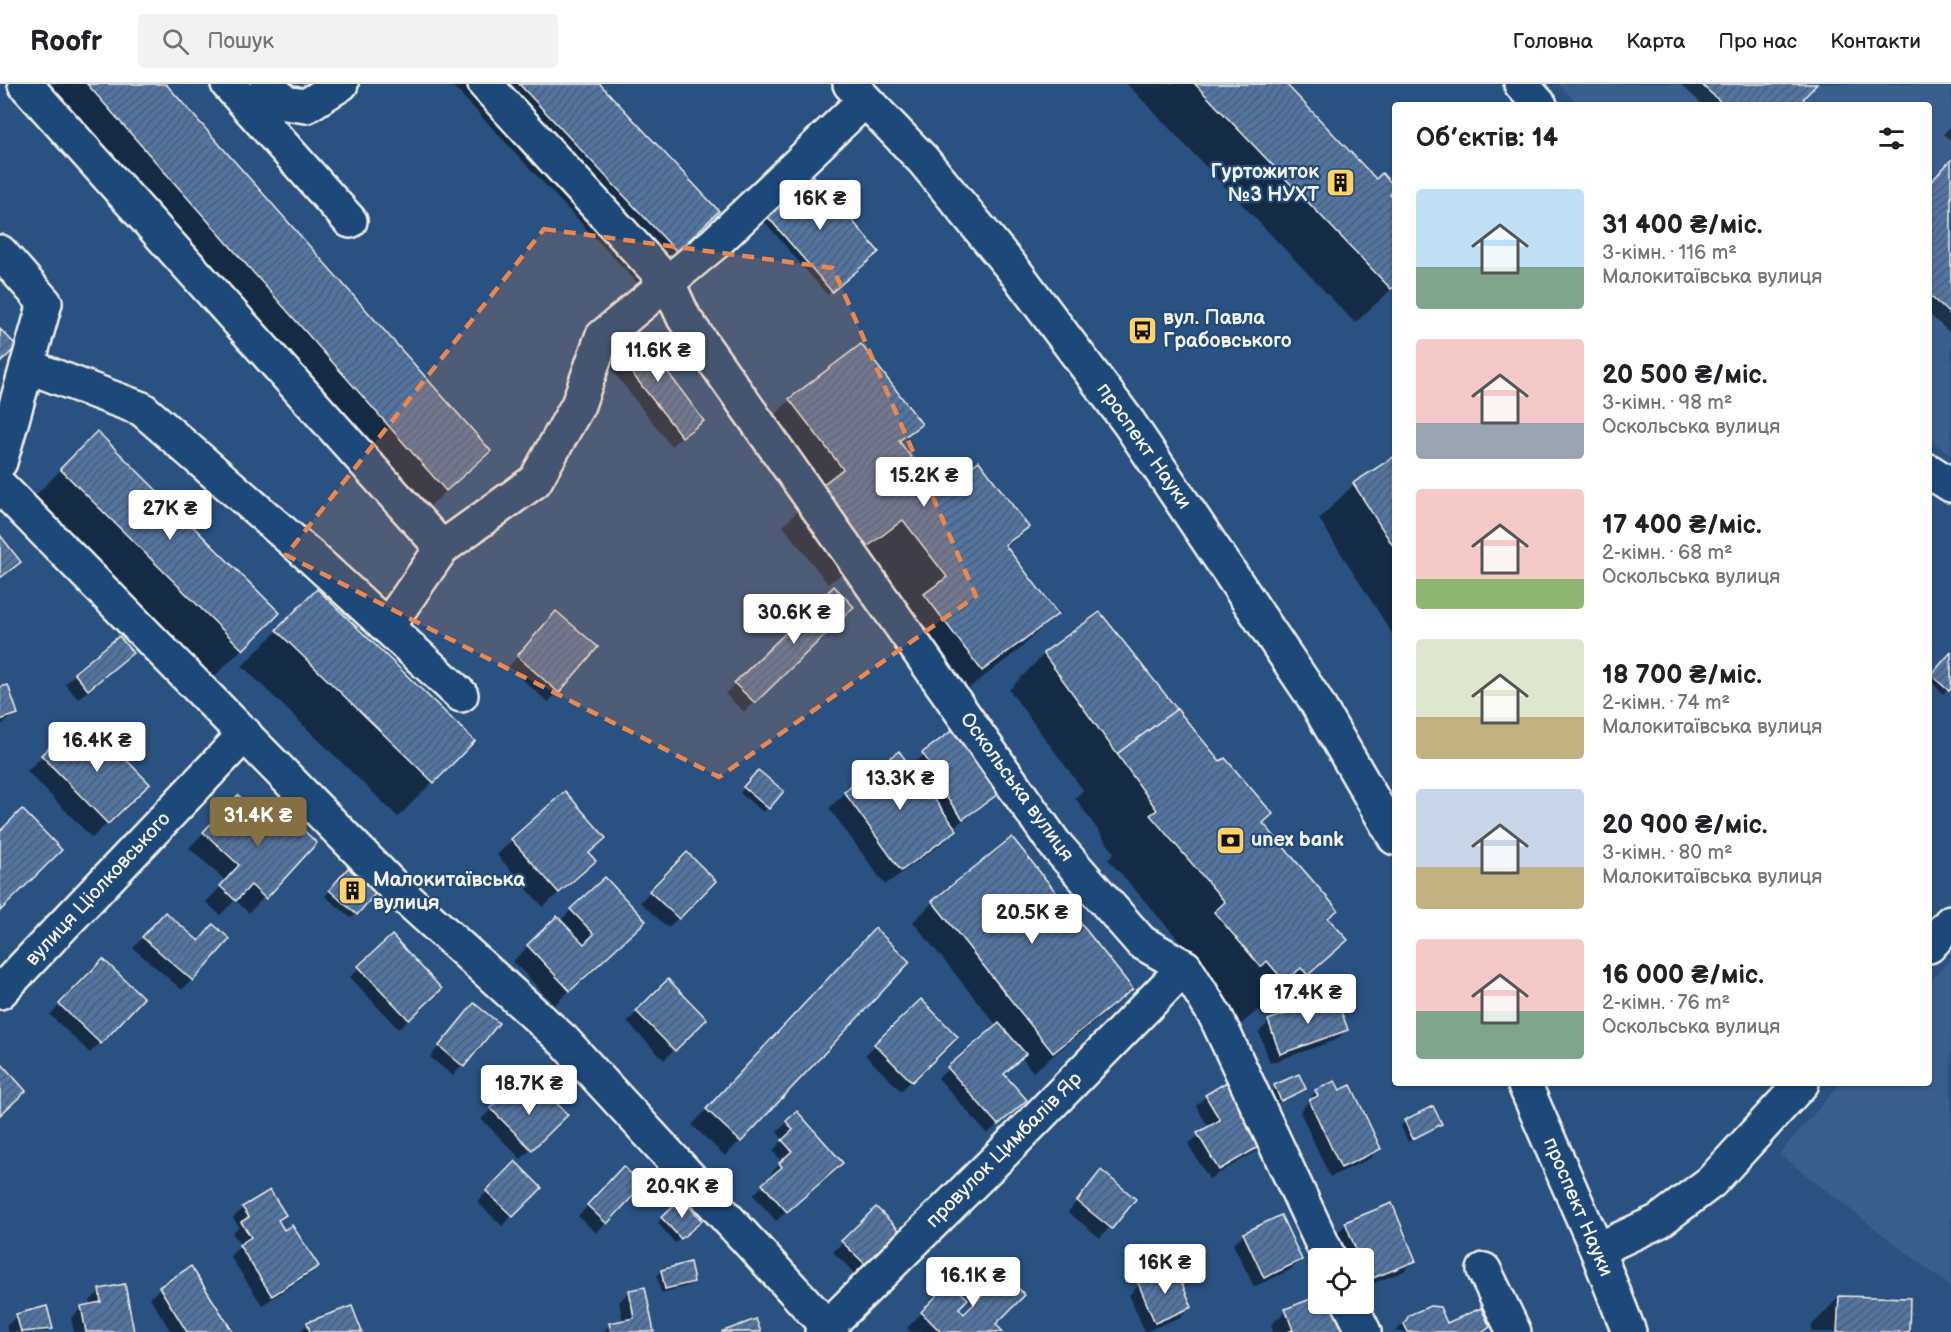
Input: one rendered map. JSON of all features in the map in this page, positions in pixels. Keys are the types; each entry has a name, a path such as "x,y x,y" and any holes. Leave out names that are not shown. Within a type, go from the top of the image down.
{"street":[{"path":"25,84 442,548"},
{"path":"228,84 350,221"},
{"path":"267,84 285,103 306,106 341,84"},
{"name":"Оскольська вулиця","path":"485,84 668,283 684,318 1054,843 1141,942 1185,967 1216,1017 1324,1248"},
{"path":"1521,84 1537,102"},
{"path":"387,627 442,548 535,481 578,405 602,337 750,211 858,92"},
{"name":"проспект Науки","path":"858,92 922,160 1017,274 1156,461 1314,698 1392,833"},
{"path":"0,252 45,303 0,462"},
{"path":"27,366 142,408 461,695"},
{"path":"1932,473 1951,485"},
{"path":"0,486 396,889 563,1040 827,1330"},
{"name":"вулиця Ціолковського","path":"0,992 245,734"},
{"path":"1932,943 1951,922"},
{"name":"провулок Цимбалів Яр","path":"827,1330 1185,967"},
{"name":"проспект Науки","path":"1525,1086 1598,1250 1629,1332"},
{"path":"1598,1250 1659,1221 1711,1182 1799,1086"},
{"path":"1484,1270 1514,1332"},
{"path":"1355,1314 1364,1332"}],"highlighted area":[{"path":"544,229 833,268 976,596 719,777 286,555"}],"shaded area":[{"path":"1558,84 1951,84 1951,454 1932,442 1932,102 1577,102"},
{"path":"1951,958 1951,1287 1779,1154 1838,1086 1932,1086 1932,980"}],"building":[{"path":"87,84 166,84 491,451 446,491"},
{"path":"519,84 600,84 719,211 677,252"},
{"name":"Гуртожиток №3 НУХТ","path":"1195,84 1286,84 1376,179 1382,173 1392,184 1390,195 1392,197 1391,289"},
{"path":"1701,84 1817,84 1803,99 1806,102 1721,102"},
{"path":"1951,160 1951,315 1932,298 1932,181"},
{"path":"809,170 879,252 832,292 762,210"},
{"path":"0,329 17,346 0,363"},
{"path":"636,329 704,421 682,437 613,349"},
{"path":"861,344 922,424 899,441 937,492 979,461 1029,527 1005,545 1058,614 982,671 924,594 947,577 903,520 863,550 817,489 843,469 789,399"},
{"path":"97,431 280,613 243,650 60,469"},
{"path":"1392,458 1392,544 1353,483"},
{"path":"0,535 21,562 0,578"},
{"path":"834,586 854,607 755,703 734,683"},
{"path":"317,589 475,741 434,783 276,630"},
{"path":"556,611 598,647 559,693 517,656"},
{"path":"1100,612 1177,709 1117,754 1043,653"},
{"path":"119,636 133,653 88,690 74,673"},
{"path":"1951,652 1951,689 1949,691 1932,674"},
{"path":"8,685 18,714 0,720 0,687"},
{"path":"1177,709 1220,761 1225,758 1273,814 1263,823 1338,910 1328,918 1348,940 1308,975 1301,968 1285,982 1267,961 1261,967 1214,912 1225,902 1150,815 1157,810 1117,754"},
{"path":"95,728 150,784 108,824 41,755 65,732 77,745"},
{"path":"954,729 1001,792 963,819 931,777 936,772 922,753"},
{"path":"899,751 957,830 901,871 844,792"},
{"path":"758,770 784,791 769,809 743,787"},
{"path":"565,791 606,838 589,853 596,861 559,893 511,839"},
{"path":"238,795 275,829 288,815 317,843 266,899 251,885 236,901 220,886 239,865 203,832"},
{"path":"22,809 62,850 0,911 0,831"},
{"path":"1012,837 1133,989 1053,1053 932,901"},
{"path":"687,852 716,881 679,919 649,891"},
{"name":"Малокитаївська вулиця","path":"348,868 376,893 357,915 329,890"},
{"path":"605,877 646,921 570,991 527,945 557,916 584,944 594,934 570,909"},
{"path":"165,912 199,941 213,924 230,939 193,981 142,937"},
{"path":"875,928 910,962 741,1142 706,1109"},
{"path":"392,935 442,989 409,1020 358,966"},
{"path":"103,959 144,998 101,1044 59,1004"},
{"path":"668,979 707,1019 675,1051 636,1011"},
{"path":"1336,996 1348,1030 1280,1054 1268,1020"},
{"path":"921,999 958,1037 912,1082 874,1044"},
{"path":"474,1003 499,1023 464,1067 439,1046"},
{"path":"999,1023 1026,1054 1004,1074 1027,1100 998,1125 947,1067"},
{"path":"0,1062 26,1091 0,1115"},
{"path":"1299,1074 1306,1089 1281,1101 1274,1085"},
{"path":"1230,1080 1267,1142 1219,1170 1197,1133 1220,1120 1205,1095"},
{"path":"1335,1081 1340,1090 1351,1085 1381,1149 1341,1168 1309,1100 1318,1096 1315,1090"},
{"path":"514,1085 533,1105 546,1092 568,1115 532,1150 490,1108"},
{"path":"1433,1106 1442,1124 1413,1139 1404,1120"},
{"path":"797,1111 843,1163 787,1212 762,1184 782,1167 779,1163 792,1151 782,1140 793,1130 786,1121"},
{"path":"515,1161 542,1188 513,1217 486,1191"},
{"path":"623,1166 643,1185 607,1224 587,1205"},
{"path":"1101,1170 1136,1199 1112,1229 1077,1201"},
{"path":"270,1190 286,1215 278,1220 284,1230 292,1225 319,1266 272,1296 239,1245 251,1237 241,1222 249,1217 242,1207"},
{"path":"683,1199 702,1221 681,1239 661,1217"},
{"path":"1392,1203 1416,1261 1374,1278 1374,1248 1355,1248 1345,1222"},
{"path":"876,1207 899,1230 865,1264 841,1241"},
{"path":"1281,1215 1302,1260 1264,1278 1243,1233"},
{"path":"690,1262 694,1282 665,1289 661,1270"},
{"path":"191,1266 233,1332 187,1332 159,1287"},
{"path":"1175,1267 1192,1307 1155,1323 1138,1283"},
{"path":"1004,1274 1025,1295 996,1324 1003,1332 941,1332 921,1312 950,1282 968,1299 959,1308 964,1314"},
{"path":"125,1284 134,1332 86,1332 81,1306 101,1302 99,1289"},
{"path":"645,1287 654,1332 611,1332 609,1323 634,1318 629,1290"},
{"path":"1839,1296 1910,1298 1909,1332 1837,1332"},
{"path":"1308,1300 1308,1314 1340,1314 1347,1332 1288,1332 1293,1330 1285,1309"},
{"path":"47,1306 53,1329 21,1332 16,1314"},
{"path":"352,1306 362,1332 310,1332 307,1322"},
{"path":"1430,1306 1440,1307 1447,1323 1481,1308 1490,1327 1483,1332 1408,1332 1404,1324 1409,1315"},
{"path":"756,1319 761,1332 721,1332"}],"place":[{"name":"Гуртожиток №3 НУХТ","path":"1340,183"},
{"name":"вул. Павла Грабовського","path":"1142,330"},
{"name":"unex bank","path":"1230,840"},
{"name":"Малокитаївська вулиця","path":"352,891"}]}
